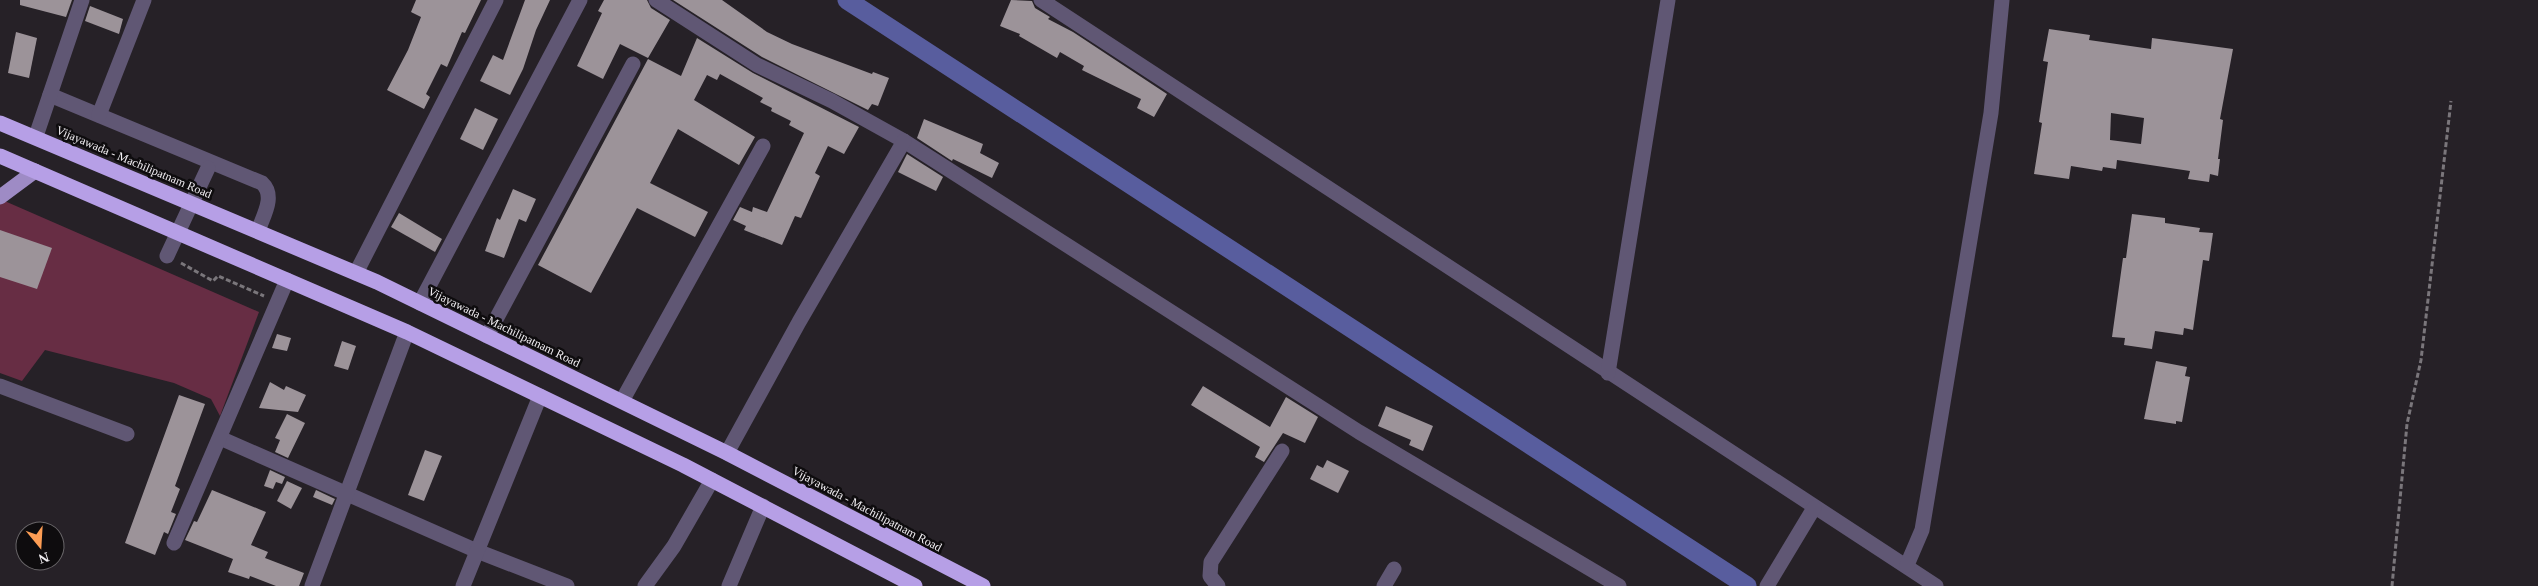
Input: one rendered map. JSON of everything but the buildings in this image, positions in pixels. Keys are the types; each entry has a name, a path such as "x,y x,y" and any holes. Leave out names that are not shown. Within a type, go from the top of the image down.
{"highway":[{"name":"Vijayawada - Machilipatnam Road","path":"0,122 356,273 420,303 727,453 983,586"},
{"path":"0,156 407,332 712,480 915,586"}],"main road":[{"path":"0,197 35,171"}],"street":[{"path":"36,136 82,0"},
{"path":"99,115 144,0"},
{"path":"356,273 496,0"},
{"path":"420,303 580,0"},
{"path":"656,0 758,65 832,101 904,142 1358,432 1619,586"},
{"path":"1041,0 1814,508 1907,565 1936,586"},
{"path":"1608,373 1668,0"},
{"path":"1907,565 1922,530 1992,113 2002,0"},
{"path":"487,336 633,64"},
{"path":"50,95 262,183 267,188 269,195 258,231"},
{"path":"727,453 799,322 904,142"},
{"path":"622,401 763,146"},
{"path":"167,256 208,168"},
{"path":"174,543 287,280"},
{"path":"312,586 407,332"},
{"path":"0,386 127,434"},
{"path":"463,586 540,396"},
{"path":"220,438 477,551 567,586"},
{"path":"1218,586 1210,576 1212,562 1282,451"},
{"path":"645,586 674,546 712,480"},
{"path":"729,586 763,506"},
{"path":"1767,586 1814,508"},
{"path":"1384,586 1394,568"}],"path":[{"path":"2392,586 2407,424 2421,360 2451,100"},
{"path":"167,256 213,281 218,276 277,302"}],"shaded area":[{"path":"0,199 259,312 220,416 211,399 174,383 45,350 22,381 0,373"}],"waterway":[{"path":"847,0 1747,586"}]}
